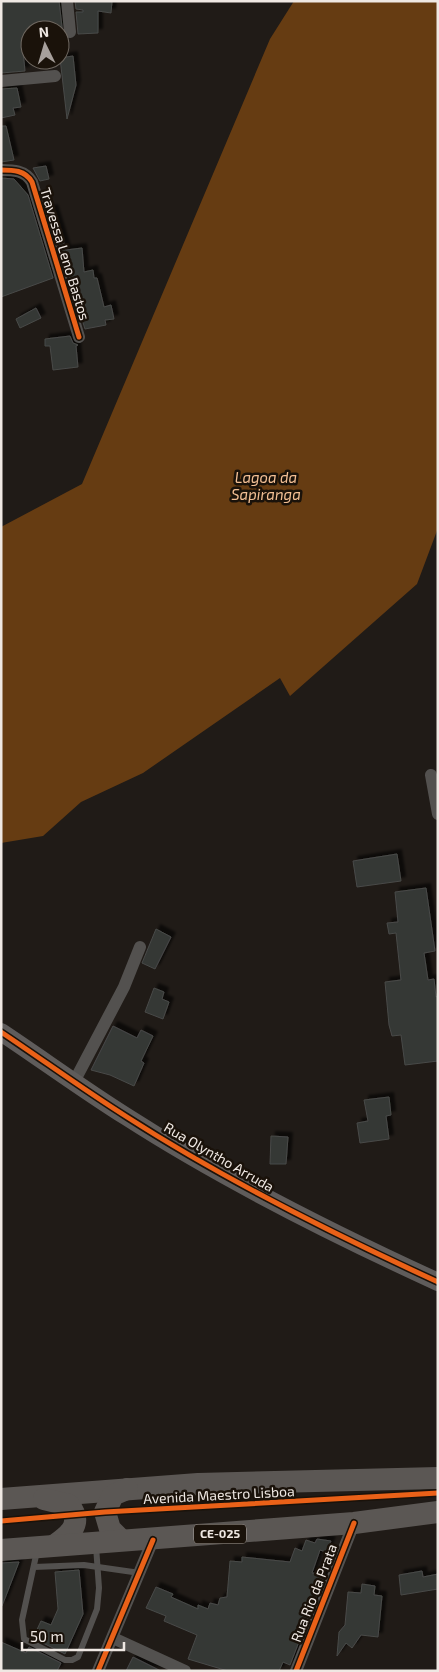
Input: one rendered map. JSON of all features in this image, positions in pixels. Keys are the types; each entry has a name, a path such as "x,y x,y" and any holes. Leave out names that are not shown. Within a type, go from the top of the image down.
{"highway":[{"name":"Avenida Maestro Lisboa","path":"1,1500 198,1484 438,1478"},
{"path":"121,1540 110,1530 105,1512 113,1495 127,1490"},
{"path":"28,1498 52,1500 69,1505 73,1510 76,1521 75,1527 67,1537 42,1553"},
{"name":"CE-025","path":"1,1550 42,1553 96,1542 153,1540 354,1523 438,1512"}],"street":[{"path":"67,1 69,20"},
{"path":"1,81 55,76"},
{"name":"Travessa Leno Bastos","path":"1,170 21,172 29,176 32,182 79,337"},
{"path":"431,775 438,814"},
{"path":"74,1082 124,987 140,948"},
{"name":"Rua Olyntho Arruda","path":"1,1032 127,1117 260,1194 358,1245 438,1282"},
{"name":"Rua Rio da Prata","path":"296,1671 354,1523"},
{"path":"98,1671 153,1540"},
{"path":"113,1638 185,1671"}],"lane":[{"path":"96,1542 98,1566 97,1609 78,1657 72,1660 65,1660 24,1639 22,1620 42,1553 98,1566 140,1573"}],"water":[{"name":"Lagoa da Sapiranga","path":"294,1 438,1 438,528 417,584 290,696 280,678 143,773 81,802 43,836 1,843 1,527 82,484 270,39"}],"building":[{"path":"1,1 59,1 61,20 20,20 20,70 25,71 1,73"},
{"path":"75,1 112,1 111,13 98,11 98,33 78,34 76,12 83,12 83,10 76,9"},
{"path":"70,56 73,56 76,85 67,119 61,70 70,70"},
{"path":"17,88 21,107 13,108 15,115 1,118 1,89"},
{"path":"1,126 6,126 14,160 1,162"},
{"path":"46,166 49,179 40,181 33,168"},
{"path":"1,178 14,179 28,195 53,278 1,297"},
{"path":"53,209 66,250 82,248 84,272 93,270 94,278 97,278 104,307 111,305 114,319 105,320 106,325 85,329 49,210"},
{"path":"36,308 41,318 20,328 16,319"},
{"path":"70,336 73,343 78,345 76,346 78,367 53,370 50,346 45,346 45,339"},
{"path":"397,854 401,881 357,887 353,861"},
{"path":"426,888 435,951 424,953 428,980 434,979 436,997 438,996 438,1061 405,1065 401,1035 392,1036 389,1025 385,982 401,980 396,933 389,934 387,923 398,922 395,892"},
{"path":"156,929 171,937 155,969 142,963"},
{"path":"154,988 164,992 162,999 169,1002 163,1019 145,1012"},
{"path":"113,1026 137,1038 141,1030 153,1036 141,1061 144,1063 134,1086 110,1075 91,1070"},
{"path":"389,1097 391,1115 386,1116 389,1139 360,1143 357,1123 368,1121 364,1100"},
{"path":"271,1136 288,1137 286,1164 270,1164"},
{"path":"317,1539 331,1541 326,1552 320,1550 312,1573 325,1574 290,1665 283,1662 279,1671 228,1671 188,1659 197,1635 164,1621 166,1616 146,1608 156,1587 173,1594 171,1597 198,1609 198,1605 208,1609 210,1603 218,1605 220,1598 227,1597 230,1561 242,1562 242,1557 290,1562 295,1548 302,1551 306,1540 315,1543"},
{"path":"19,1562 2,1606 1,1606 1,1563"},
{"path":"79,1570 83,1614 65,1654 33,1638 41,1621 51,1625 58,1609 55,1572"},
{"path":"422,1571 423,1577 438,1574 438,1589 401,1595 399,1575"},
{"path":"362,1584 375,1586 374,1595 382,1596 378,1637 361,1635 352,1648 346,1643 337,1656 339,1632 345,1625 348,1592 361,1593"},
{"path":"1,1642 26,1653 29,1647 61,1663 57,1671 1,1671"},
{"path":"133,1657 161,1671 126,1671"}],"cycle path":[{"path":"1,170 22,173 32,182 79,337"},
{"path":"1,1032 111,1107 240,1184 318,1225 438,1282"},
{"path":"1,1521 105,1512 438,1493"},
{"path":"296,1671 354,1523"},
{"path":"98,1671 153,1540"}]}
